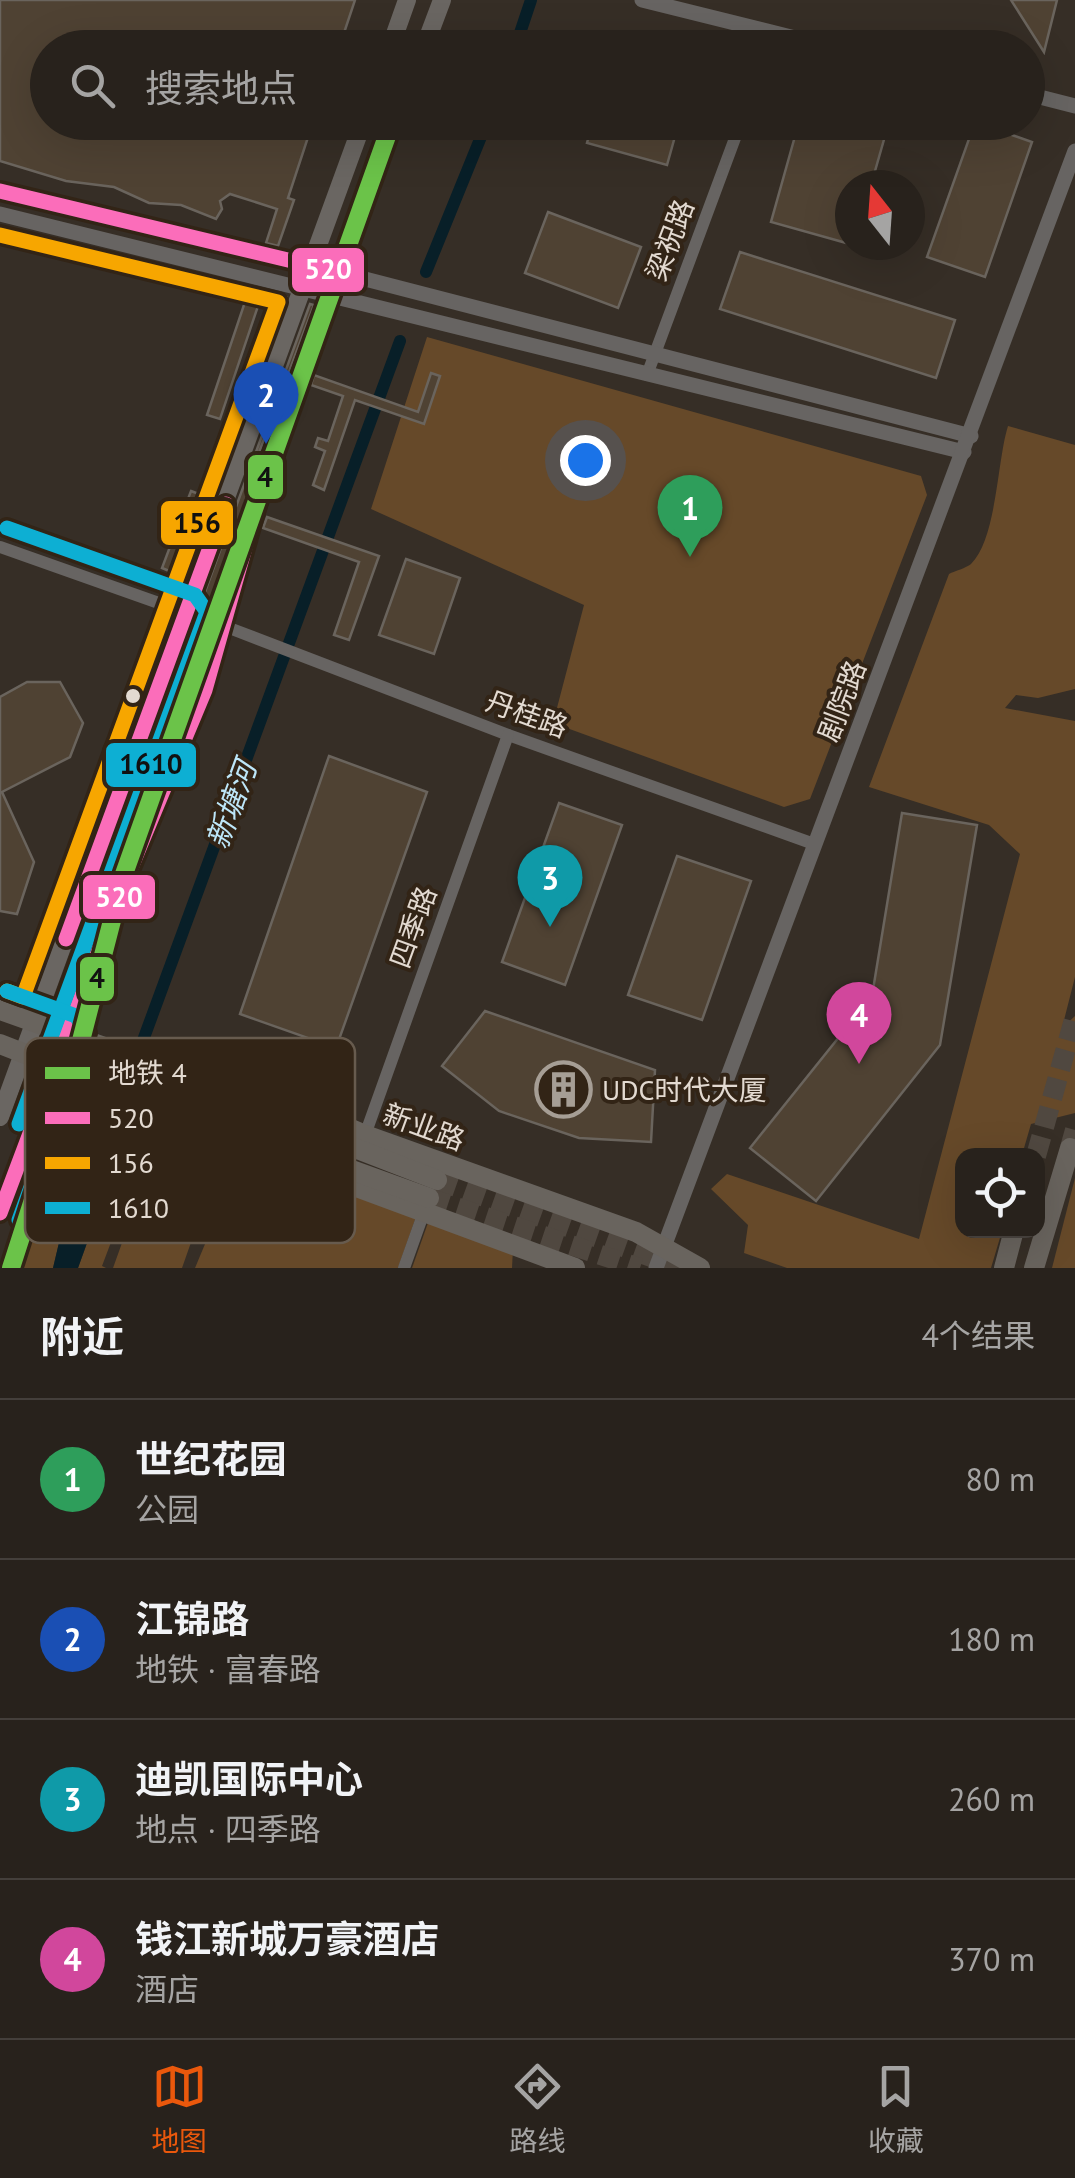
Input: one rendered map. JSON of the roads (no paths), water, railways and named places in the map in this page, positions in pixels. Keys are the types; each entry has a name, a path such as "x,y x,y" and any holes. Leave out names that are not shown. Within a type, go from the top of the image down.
{"main road":[{"path":"397,30 408,0"},
{"path":"431,30 442,0"},
{"path":"30,1038 356,140"},
{"path":"66,1038 206,690 270,459 388,140"},
{"path":"0,1010 35,1023"},
{"name":"新业路","path":"35,1023 79,1038"},
{"path":"0,1044 24,1053 0,1117"},
{"name":"新业路","path":"355,1130 636,1232 660,1259 700,1268"},
{"path":"0,1212 25,1146"},
{"path":"1034,1268 1070,1148"},
{"path":"355,1157 575,1268"},
{"path":"355,1175 430,1197"},
{"path":"1004,1268 1012,1238"}],"street":[{"path":"642,0 740,30"},
{"path":"1045,98 1075,106"},
{"name":"梁祝路","path":"646,375 734,140"},
{"name":"剧院路","path":"660,1259 1075,151"},
{"path":"0,190 311,265 970,436"},
{"path":"0,214 964,452"},
{"path":"0,546 187,614"},
{"name":"丹桂路","path":"224,626 508,735 814,844"},
{"name":"四季路","path":"366,1135 508,735"},
{"path":"404,1268 430,1197"}],"water":[{"path":"59,1243 87,1243 78,1268 53,1268"}],"waterway":[{"name":"新塘河","path":"521,30 531,0"},
{"name":"新塘河","path":"426,272 480,140"},
{"name":"新塘河","path":"144,1038 400,341"}],"tunnel":[{"path":"1038,1148 1075,1016"},
{"path":"1070,1148 1075,1130"},
{"path":"437,1180 682,1268"},
{"path":"429,1198 640,1268"}],"metro line":[{"name":"4","path":"82,1038 124,874 386,140"},
{"name":"4","path":"11,1268 25,1225"}],"place":[{"name":"江锦路","path":"266,444"},
{"name":"世纪花园","path":"690,557"},
{"name":"迪凯国际中心","path":"550,927"},
{"name":"钱江新城万豪酒店","path":"859,1064"},
{"name":"UDC时代大厦","path":"563,1090"}]}
